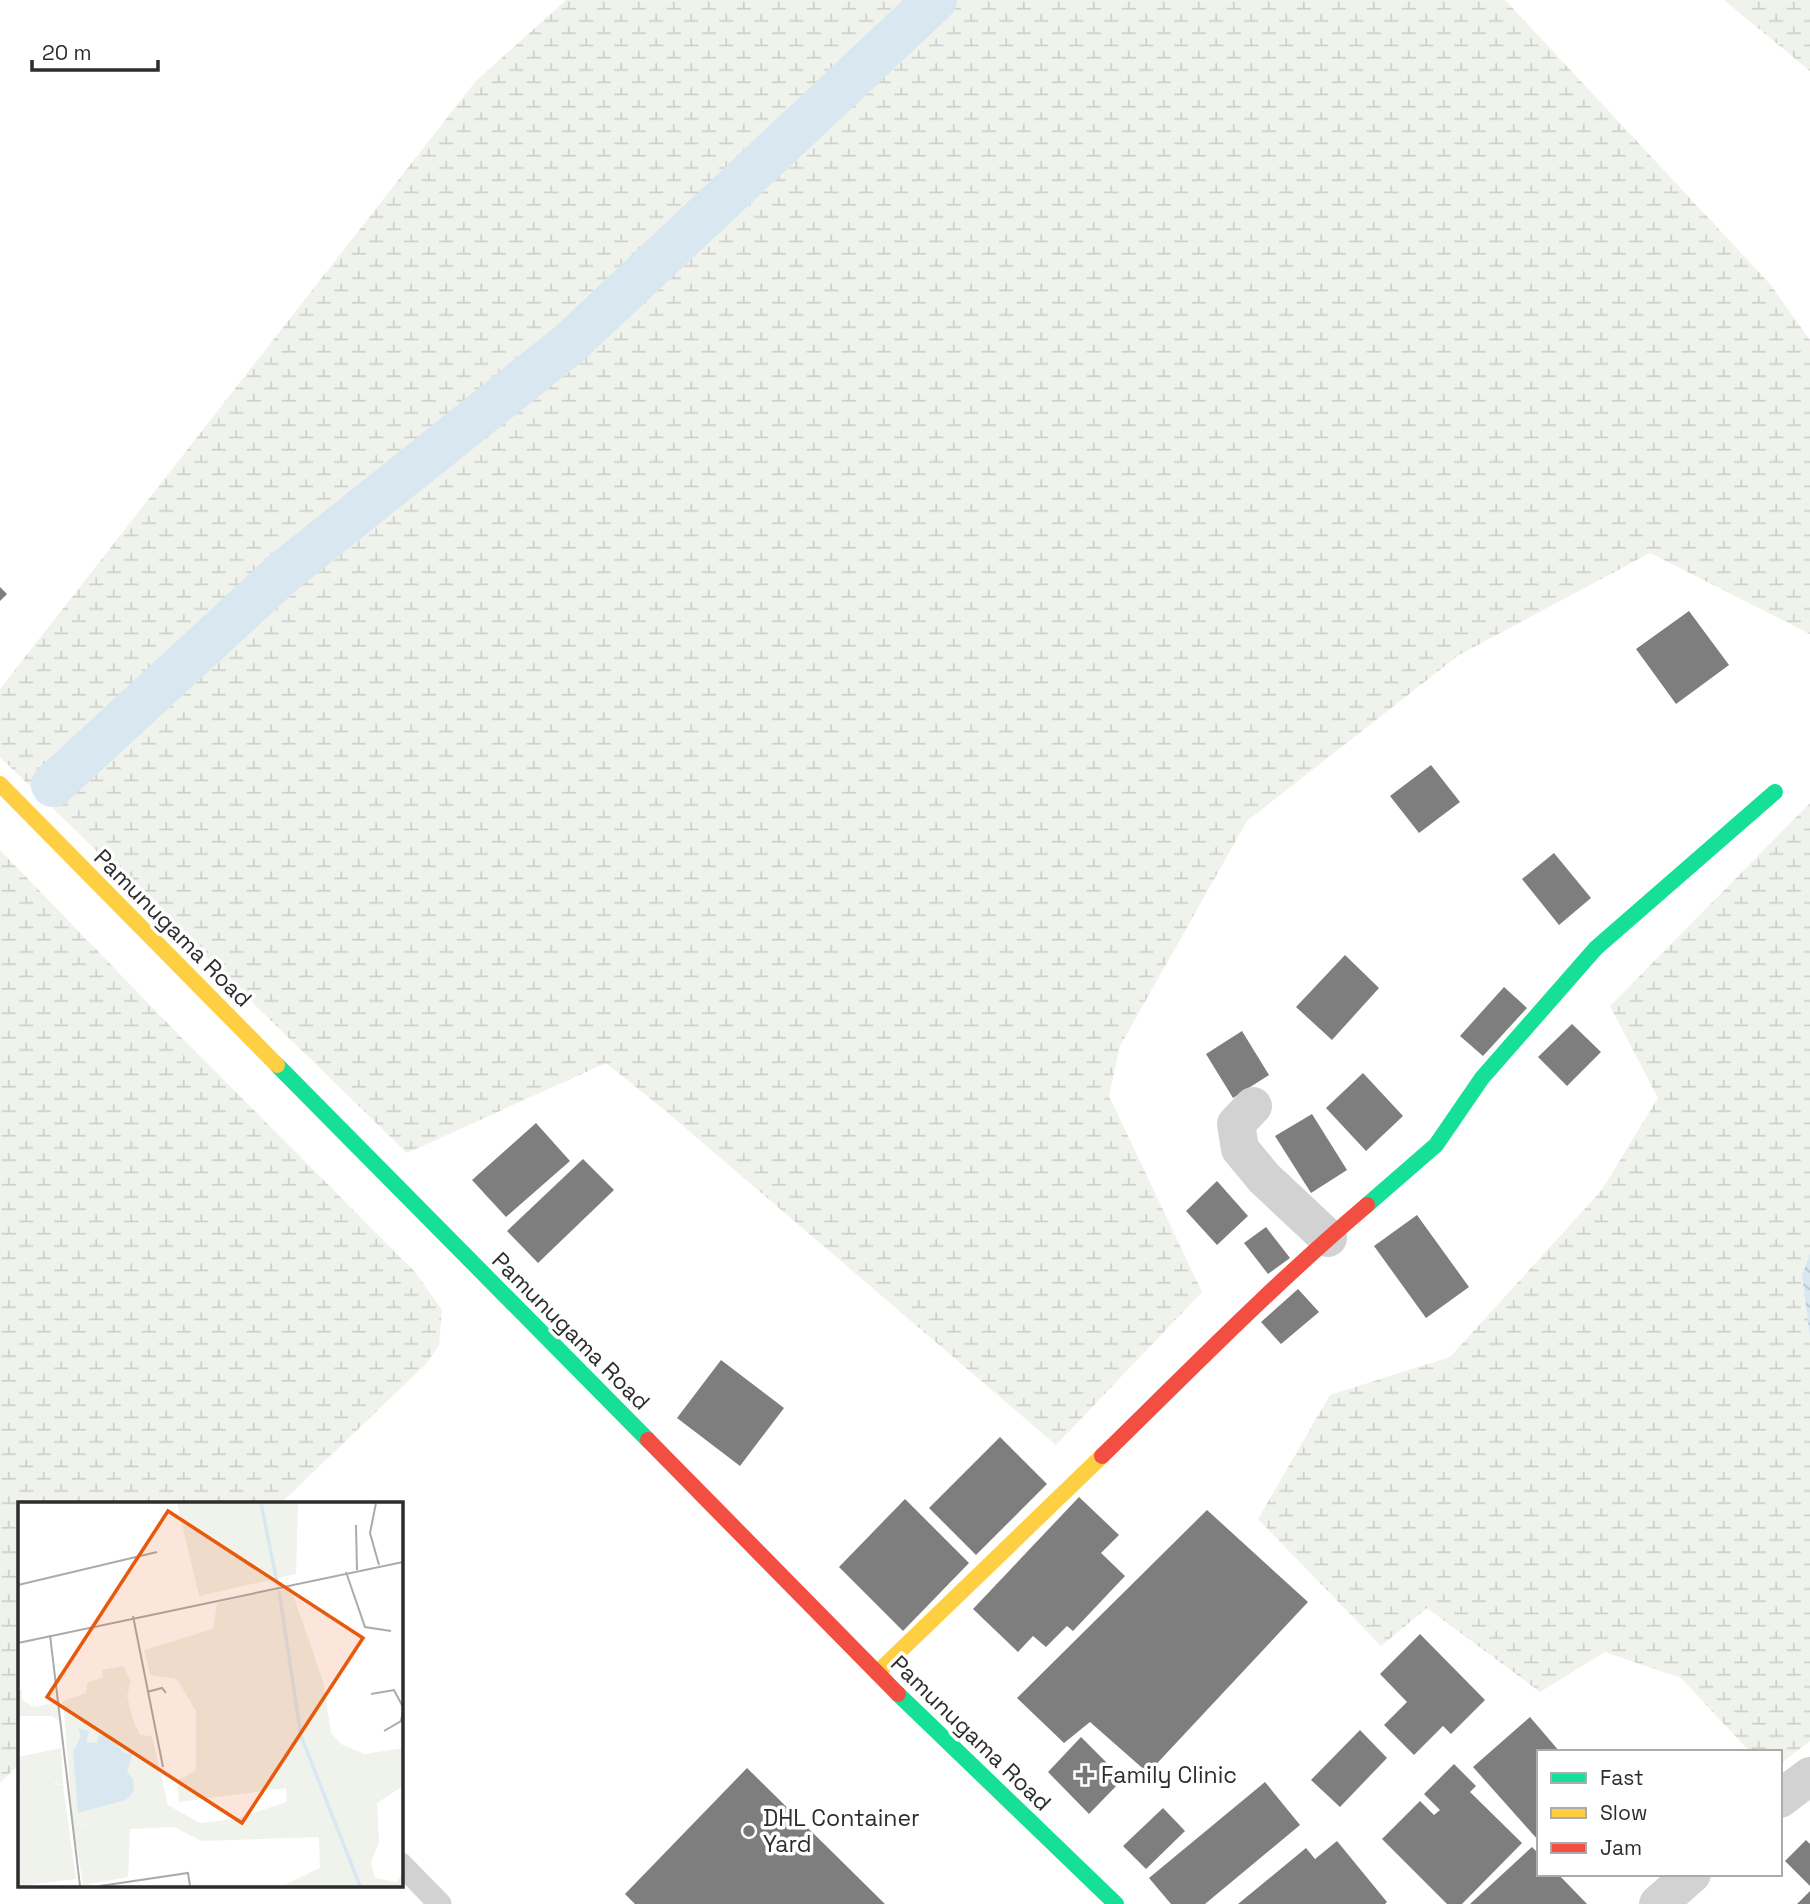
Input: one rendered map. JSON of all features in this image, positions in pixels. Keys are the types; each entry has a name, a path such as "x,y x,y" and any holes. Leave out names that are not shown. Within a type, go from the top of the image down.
{"main road":[{"name":"Pamunugama Road","path":"0,785 877,1674 1116,1904"},
{"path":"877,1674 1232,1328 1328,1238 1436,1145 1482,1078 1596,948 1775,792"}],"street":[{"path":"1253,1105 1236,1124 1240,1149 1264,1178 1328,1238"},
{"path":"1782,1797 1810,1776"},
{"path":"1658,1904 1690,1876"}],"lane":[{"path":"402,1865 440,1904"}],"green space":[{"path":"566,0 1505,0 1770,284 1810,340 1810,634 1650,553 1459,655 1247,821 1120,1046 1109,1096 1202,1292 1056,1445 606,1063 407,1153 0,757 0,689 475,82"},
{"path":"1724,0 1810,0 1810,71"},
{"path":"1810,803 1810,1741 1782,1762 1782,1750 1748,1750 1681,1678 1605,1652 1540,1692 1427,1608 1381,1646 1258,1519 1330,1395 1450,1357 1601,1191 1658,1098 1610,1006"},
{"path":"0,850 175,1031 415,1272 442,1310 439,1345 426,1364 282,1502 18,1502 18,1765 0,1783"}],"water":[{"path":"1810,1254 1810,1337 1802,1275"}],"building":[{"path":"0,587 7,594 0,601"},
{"path":"1689,611 1729,665 1676,704 1636,649"},
{"path":"1431,765 1460,802 1419,833 1390,796"},
{"path":"1554,853 1591,898 1559,925 1522,879"},
{"path":"1345,955 1379,988 1332,1040 1296,1007"},
{"path":"1504,987 1527,1008 1483,1056 1460,1036"},
{"path":"1572,1024 1601,1052 1567,1086 1538,1057"},
{"path":"1242,1031 1269,1075 1233,1098 1206,1054"},
{"path":"1363,1073 1403,1116 1366,1151 1326,1108"},
{"path":"1312,1114 1347,1170 1311,1193 1275,1136"},
{"path":"536,1123 570,1161 506,1217 472,1180"},
{"path":"583,1159 614,1190 538,1263 507,1231"},
{"path":"1217,1181 1248,1216 1217,1245 1186,1211"},
{"path":"1417,1215 1469,1287 1426,1318 1374,1246"},
{"path":"1266,1227 1290,1258 1268,1274 1244,1243"},
{"path":"1298,1289 1319,1312 1281,1344 1261,1322"},
{"path":"721,1360 784,1408 740,1466 677,1418"},
{"path":"1000,1437 1047,1484 976,1555 929,1508"},
{"path":"1079,1497 1119,1535 1101,1553 1125,1576 1073,1631 1067,1626 1046,1647 1033,1636 1018,1652 973,1609"},
{"path":"905,1499 969,1563 903,1631 839,1567"},
{"path":"1207,1510 1308,1602 1148,1773 1090,1722 1064,1743 1017,1698"},
{"path":"1420,1634 1485,1700 1451,1734 1443,1726 1414,1755 1384,1725 1407,1702 1380,1674"},
{"path":"1530,1717 1558,1750 1537,1750 1537,1839 1473,1767"},
{"path":"1360,1730 1387,1758 1340,1807 1311,1780"},
{"name":"Family Clinic","path":"1081,1737 1123,1779 1089,1814 1048,1772"},
{"path":"1454,1764 1476,1786 1470,1792 1522,1843 1462,1904 1447,1904 1382,1839 1420,1801 1434,1815 1440,1810 1424,1794"},
{"name":"DHL Container Yard","path":"747,1768 885,1904 635,1904 625,1894"},
{"path":"1265,1782 1300,1825 1205,1904 1171,1904 1149,1878"},
{"path":"1163,1808 1185,1831 1146,1869 1123,1846"},
{"path":"1806,1840 1810,1844 1810,1886 1785,1861"},
{"path":"1337,1841 1387,1902 1385,1904 1238,1904 1306,1848 1315,1859"},
{"path":"1532,1847 1537,1852 1537,1876 1560,1876 1587,1904 1470,1904"},
{"path":"1810,1891 1810,1904 1797,1904"}],"waterway":[{"path":"53,785 285,571 569,344 935,0"}],"traffic: fast":[{"path":"1367,1205 1436,1145 1482,1078 1596,948 1775,792"},
{"path":"277,1065 648,1440"},
{"path":"898,1694 1116,1904"}],"traffic: slow":[{"path":"0,784 277,1065"},
{"path":"877,1673 1102,1456"}],"traffic: jam":[{"path":"1102,1456 1265,1297 1367,1205"},
{"path":"648,1440 898,1694"}],"place":[{"name":"Family Clinic","path":"1085,1775"},
{"name":"DHL Container Yard","path":"749,1831"}]}
